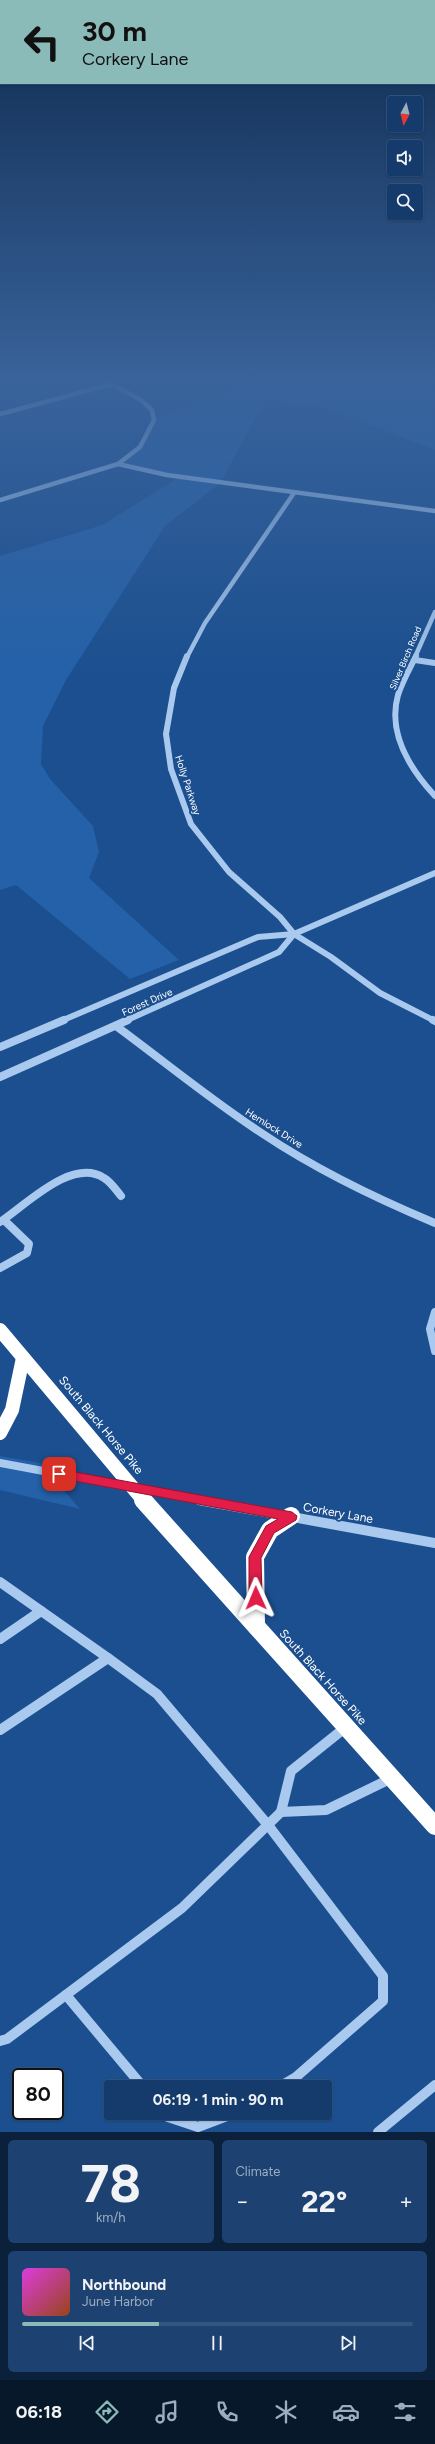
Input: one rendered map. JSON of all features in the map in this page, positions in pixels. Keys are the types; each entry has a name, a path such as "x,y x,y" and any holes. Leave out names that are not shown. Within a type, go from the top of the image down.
{"highway":[{"name":"South Black Horse Pike","path":"0,1330 132,1487 435,1826"},
{"path":"0,1432 12,1410 24,1358"},
{"path":"256,1626 255,1557 270,1530 292,1516"}],"street":[{"path":"0,500 70,478"},
{"path":"192,478 435,511"},
{"name":"Holly Parkway","path":"294,493 191,647 176,680 166,734 171,769 191,824 229,872 280,917 294,934 331,957 380,993 435,1021"},
{"name":"Silver Birch Road","path":"435,612 398,696 398,743 417,777 435,796"},
{"path":"415,660 435,663"},
{"name":"Forest Drive","path":"0,1047 258,937 294,934 435,873"},
{"name":"Forest Drive","path":"0,1077 279,952 294,934"},
{"name":"Hemlock Drive","path":"116,1026 257,1131 349,1184 400,1209 435,1223"},
{"path":"0,1268 27,1253 29,1244 2,1221 62,1178 81,1172 103,1178 121,1196"},
{"path":"435,1312 430,1329 435,1351"},
{"name":"Corkery Lane","path":"0,1463 435,1543"},
{"path":"0,1582 157,1694 268,1824 382,1976 383,2001 291,2080"},
{"path":"0,1638 41,1611"},
{"path":"0,1730 108,1658"},
{"path":"0,2041 7,2039 182,1908 281,1812 291,1771 346,1727"},
{"path":"281,1812 326,1810 392,1778"},
{"path":"66,1995 137,2080"},
{"path":"378,2132 435,2085"},
{"path":"177,2120 198,2127 216,2120"}],"shaded area":[{"path":"178,478 222,478 220,483 165,526 66,680 43,726 41,764 50,779 93,826 99,852 89,878 179,960 130,979 16,885 0,890 0,556 102,525"},
{"path":"0,1456 40,1463 80,1509 0,1490"}],"route":[{"path":"59,1474 292,1516 270,1530 255,1557 256,1598"}]}
